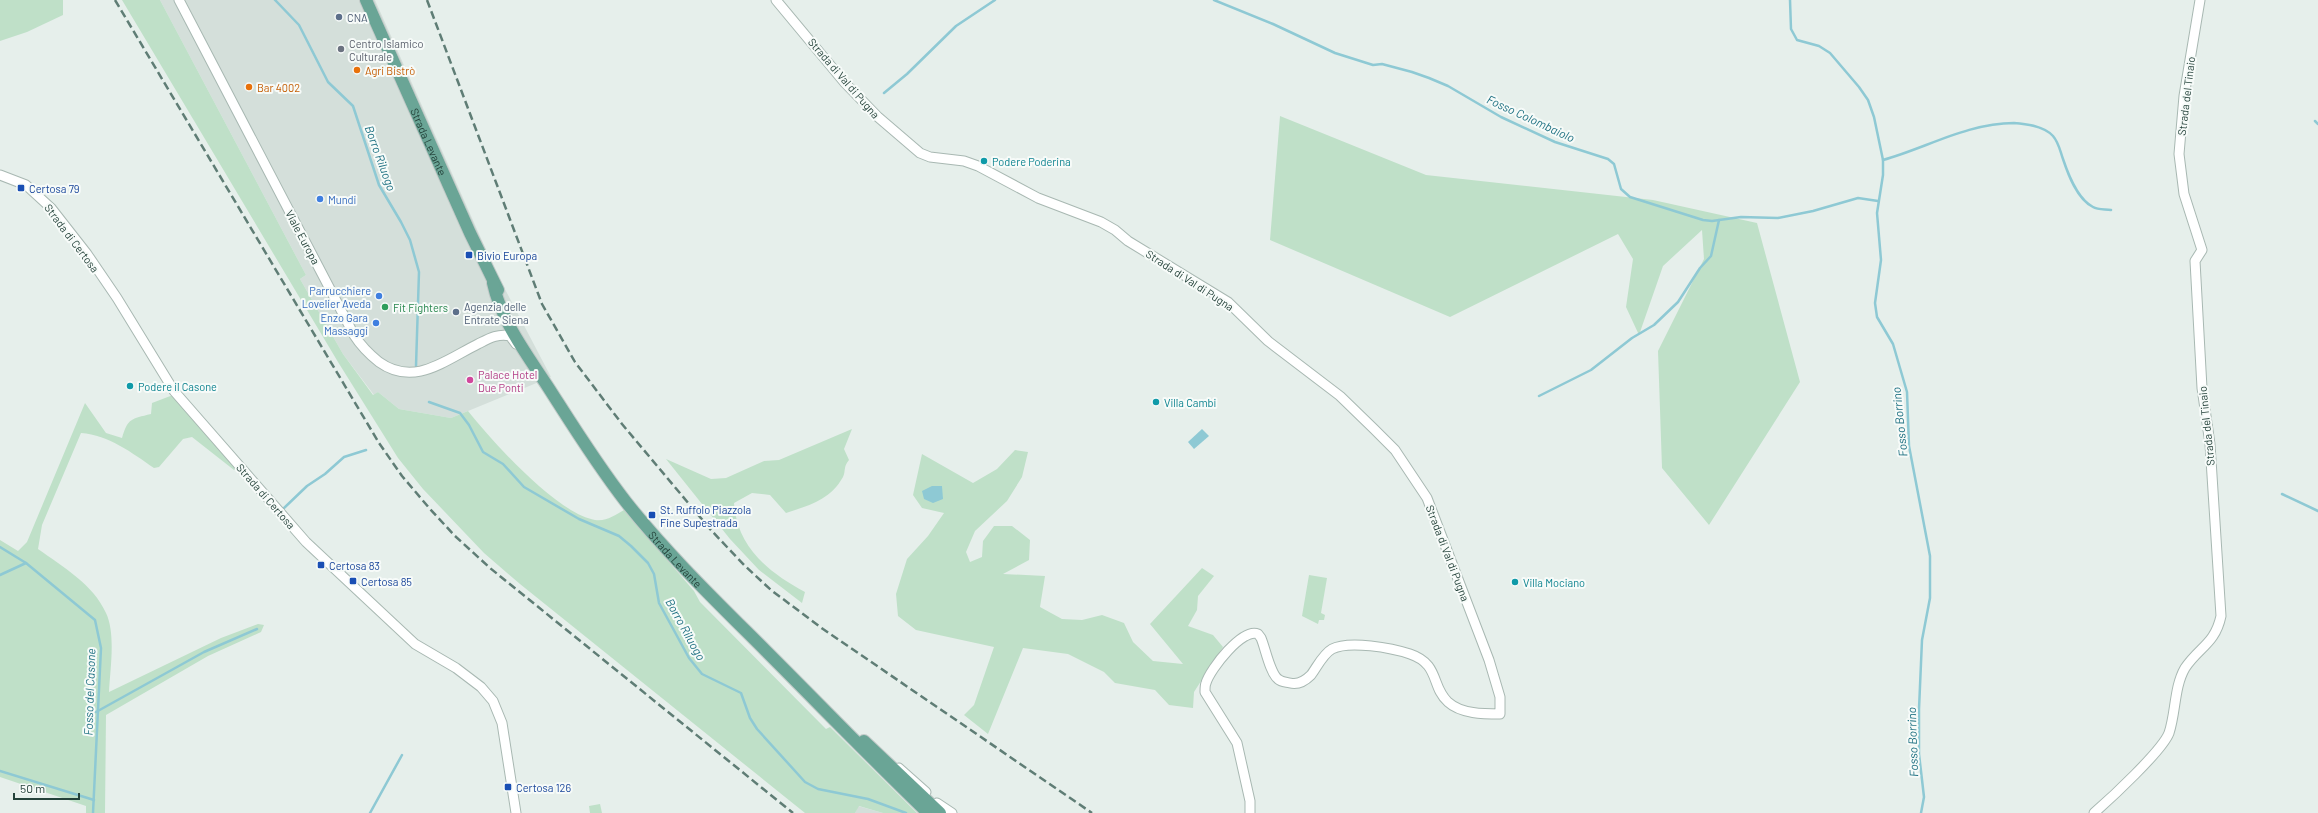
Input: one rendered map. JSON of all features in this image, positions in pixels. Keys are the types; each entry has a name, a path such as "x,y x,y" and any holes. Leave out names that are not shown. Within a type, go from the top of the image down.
{"main road":[{"name":"Strada Levante","path":"366,0 494,289 530,361 547,385 587,449 626,502 705,590 855,742 928,813"},
{"name":"Strada Levante","path":"494,289 543,374 547,385"},
{"name":"Strada Levante","path":"828,713 883,758 940,813"}],"street":[{"name":"Viale Europa","path":"179,0 354,335 366,350 392,370 410,374 423,371 488,339 504,335 510,336 530,361"},
{"name":"Strada di Val di Pugna","path":"776,0 845,83 878,117 920,153 937,159 964,162 978,166 1038,198 1101,222 1228,302 1268,341 1340,396 1374,429 1395,450 1427,498 1489,660 1500,697 1500,714 1478,714 1455,706 1448,702 1430,668 1423,660 1411,654 1376,647 1341,646 1331,649 1310,676 1302,683 1292,684 1278,680 1274,674 1261,638 1255,632 1251,633 1242,637 1226,652 1205,683 1205,692 1237,743 1250,801 1250,813"},
{"name":"Strada del Tinaio","path":"2094,813 2156,752 2168,734 2178,690 2185,668 2218,630 2221,616 2210,444 2202,388 2196,261 2202,250 2184,194 2179,154 2184,96 2200,0"},
{"name":"Strada di Certosa","path":"0,175 26,185 51,208 87,254 117,298 174,391 306,542 415,644 460,670 487,693 497,710 502,723 516,813"},
{"name":"Viale Europa","path":"488,339 500,329 503,322 494,289"},
{"path":"883,758 903,771 942,808 952,813"}],"shaded area":[{"path":"160,0 375,0 496,272 551,377 451,418 399,409 378,392 374,395 343,354 300,279 306,275"},
{"path":"858,806 883,813 855,813"}],"green space":[{"path":"0,0 63,0 63,15 27,32 0,41"},
{"path":"122,0 160,0 306,275 300,279 343,354 373,395 378,392 399,409 451,418 468,411 509,457 544,491 579,515 595,520 603,520 624,510 694,591 700,602 826,729 830,727 917,813 883,813 859,806 855,813 805,813 520,584 484,553 423,489 398,458 338,362"},
{"path":"1280,116 1426,175 1653,200 1757,223 1800,382 1709,525 1662,468 1658,351 1704,259 1702,230 1663,266 1639,335 1626,307 1633,259 1618,234 1450,317 1270,240"},
{"path":"173,395 237,468 234,470 192,437 183,439 159,467 154,468 111,441 91,434 81,433 42,525 38,549 85,585 93,593 106,613 112,641 109,692 221,638 258,624 264,625 261,632 208,656 106,715 105,813 86,813 86,806 0,777 0,540 18,551 27,542 85,403 106,433 122,438 126,427 131,420 151,414 152,403"},
{"path":"852,429 844,449 849,460 846,465 844,475 838,485 819,501 786,513 770,495 752,493 734,503 736,519 741,533 748,545 767,567 805,592 802,603 759,570 730,539 666,459 711,479 726,478 764,461 779,460"},
{"path":"1015,450 1028,452 1022,477 1007,501 975,531 966,552 970,562 982,557 983,541 994,526 1012,526 1030,540 1029,560 1003,574 1045,576 1040,607 1062,619 1082,620 1102,615 1124,623 1133,642 1153,661 1183,664 1150,624 1202,568 1214,576 1198,596 1197,610 1188,626 1213,635 1223,647 1194,692 1193,708 1169,705 1155,690 1115,683 1104,672 1068,654 1023,648 988,734 964,715 974,705 994,647 916,630 898,616 896,594 907,559 928,536 944,513 922,508 913,495 922,454 973,483 997,469"},
{"path":"1309,575 1327,578 1321,613 1325,615 1324,620 1319,620 1318,624 1302,616"},
{"path":"600,804 602,813 590,813 589,806"}],"water":[{"path":"1202,429 1209,436 1194,449 1188,442"},
{"path":"932,486 942,486 943,499 933,503 924,499 922,491"}],"waterway":[{"name":"Borro Riluogo","path":"275,0 299,25 328,82 353,106 379,185 410,240 419,272 416,366"},
{"path":"884,93 907,74 956,26 995,0"},
{"name":"Fosso Colombaiolo","path":"1214,0 1273,24 1335,53 1373,65 1382,64 1412,72 1448,86 1501,117 1555,142 1608,159 1614,164 1621,189 1630,197 1703,220 1712,221 1741,217 1778,218 1813,211 1858,198 1878,201"},
{"name":"Fosso Borrino","path":"1790,0 1791,29 1797,40 1819,46 1830,53 1868,100 1874,117 1883,160 1883,175 1877,213 1881,260 1875,303 1877,317 1893,344 1907,392 1909,446 1930,556 1930,598 1922,640 1919,709 1919,754 1924,797 1921,813"},
{"path":"2315,121 2318,124"},
{"path":"1883,160 1980,127 2014,123 2030,125 2045,130 2053,136 2059,147 2070,179 2082,198 2095,208 2111,210"},
{"path":"1539,396 1591,370 1632,338 1654,325 1678,302 1700,268 1711,256 1719,220"},
{"name":"Borro Riluogo","path":"429,402 460,413 469,425 483,452 503,464 524,487 579,519 619,536 648,563 654,574 659,603 689,658 702,674 741,693 750,718 757,729 805,782 818,789 868,799 906,813"},
{"path":"282,510 307,486 325,474 344,457 366,450"},
{"path":"2282,494 2318,511"},
{"name":"Fosso del Casone","path":"0,547 26,563 95,620 101,648 93,813"},
{"path":"0,575 26,563"},
{"path":"96,712 204,652 257,629"},
{"path":"370,813 402,755"},
{"path":"0,771 94,800"}],"railway":[{"path":"115,0 379,443 402,476 455,536 490,568 793,813"},
{"path":"427,0 542,304 575,362 622,424 710,529 744,565 771,590 823,629 1092,813"}],"place":[{"name":"CNA","path":"339,17"},
{"name":"Centro Islamico Culturale","path":"341,49"},
{"name":"Agri Bistrò","path":"357,70"},
{"name":"Bar 4002","path":"249,87"},
{"name":"Podere Poderina","path":"984,161"},
{"name":"Certosa 79","path":"21,188"},
{"name":"Mundi","path":"320,199"},
{"name":"Bivio Europa","path":"469,255"},
{"name":"Parrucchiere Lovelier Aveda","path":"379,296"},
{"name":"Fit Fighters","path":"385,307"},
{"name":"Agenzia delle Entrate Siena","path":"456,312"},
{"name":"Enzo Gara Massaggi","path":"376,323"},
{"name":"Palace Hotel Due Ponti","path":"470,380"},
{"name":"Podere il Casone","path":"130,386"},
{"name":"Villa Cambi","path":"1156,402"},
{"name":"St. Ruffolo Piazzola Fine Supestrada","path":"652,515"},
{"name":"Certosa 83","path":"321,565"},
{"name":"Certosa 85","path":"353,581"},
{"name":"Villa Mociano","path":"1515,582"},
{"name":"Certosa 126","path":"508,787"}]}
